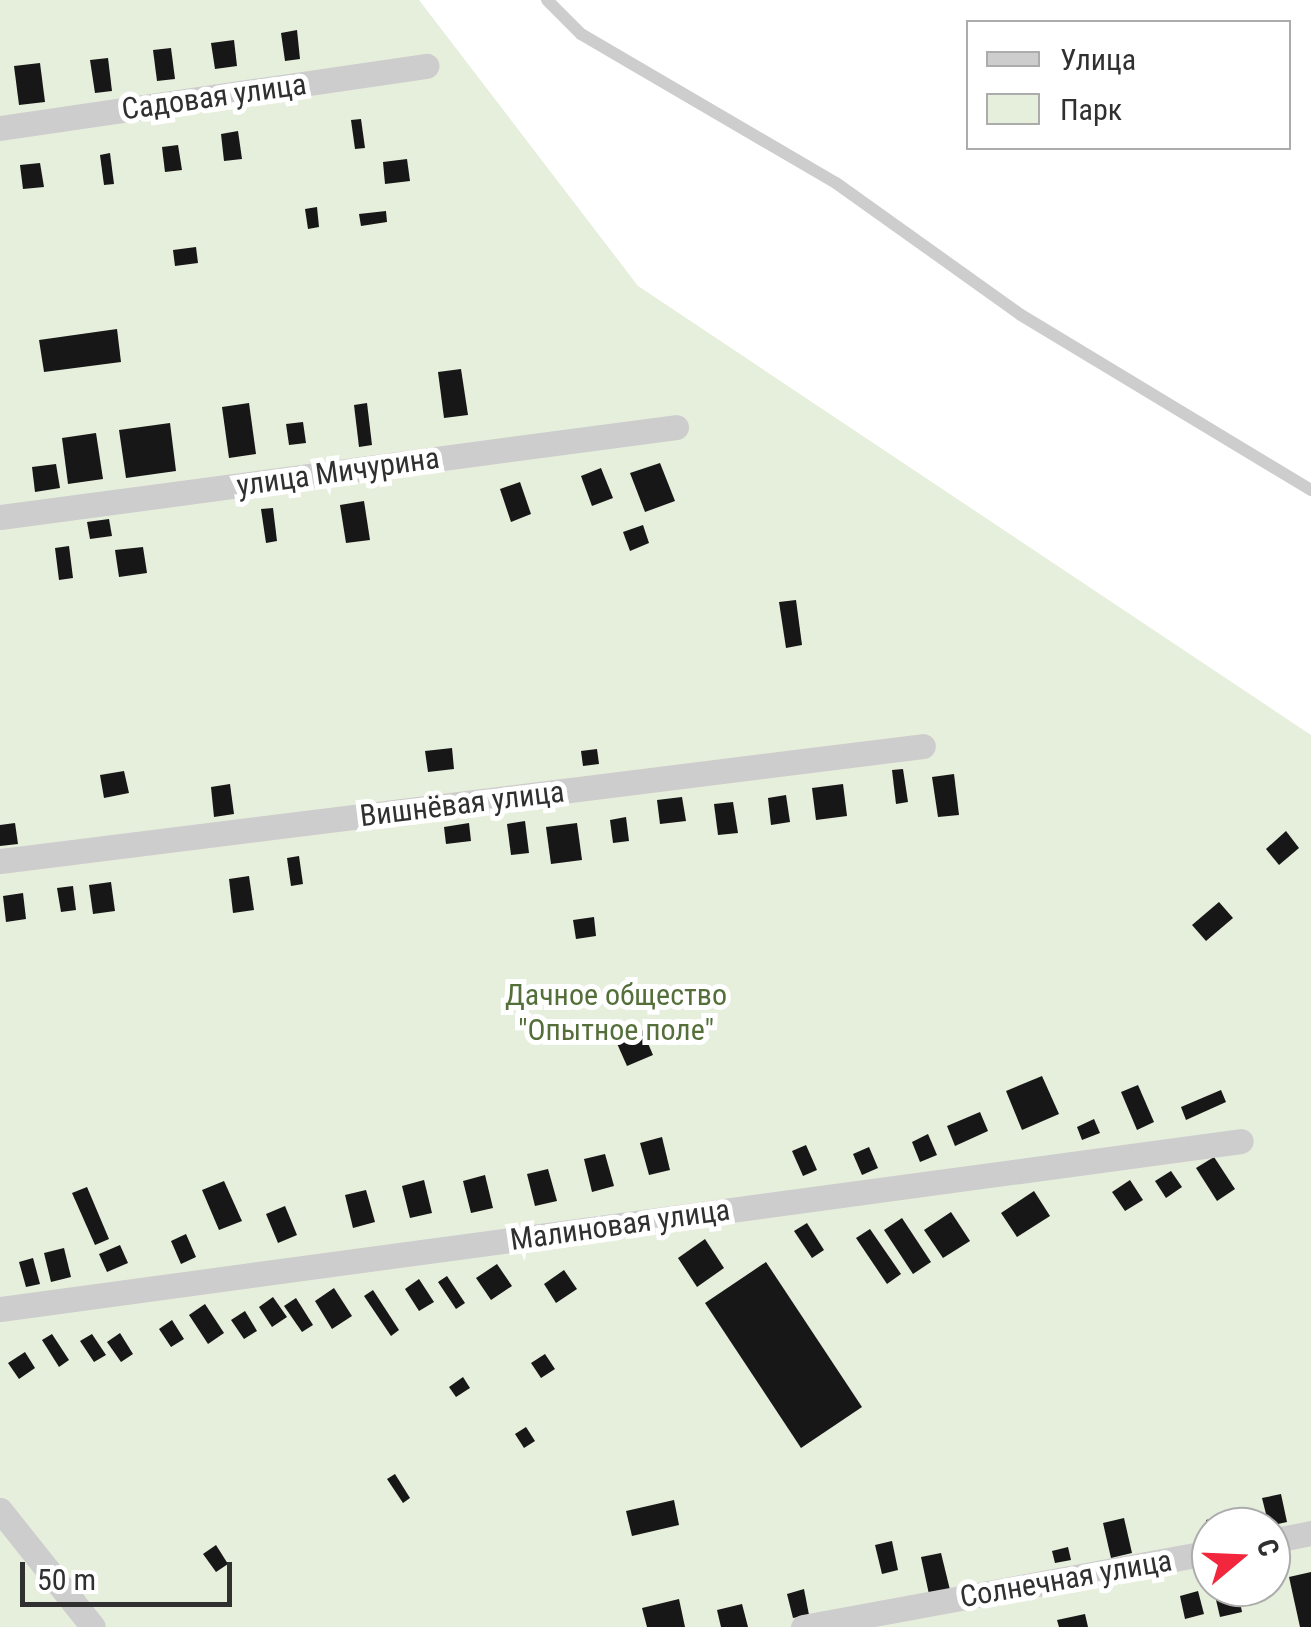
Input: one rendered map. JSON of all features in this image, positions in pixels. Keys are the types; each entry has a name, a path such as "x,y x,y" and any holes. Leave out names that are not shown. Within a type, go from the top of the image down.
{"street":[{"name":"Садовая улица","path":"0,128 427,66"},
{"name":"улица Мичурина","path":"0,517 676,426"},
{"name":"Вишнёвая улица","path":"0,861 923,746"},
{"name":"Малиновая улица","path":"0,1309 1240,1141"},
{"path":"0,1510 93,1627"},
{"name":"Солнечная улица","path":"804,1627 1191,1556"}],"lane":[{"path":"547,0 581,34 836,184 1021,315 1311,490"}],"green space":[{"name":"Дачное общество \"Опытное поле\"","path":"0,0 419,0 638,286 1311,735 1311,1627 0,1627"}],"building":[{"path":"297,30 300,59 285,61 281,33"},
{"path":"234,40 237,66 215,69 211,43"},
{"path":"171,48 175,79 157,81 153,50"},
{"path":"108,58 112,91 95,93 90,60"},
{"path":"40,63 45,102 19,105 14,66"},
{"path":"361,119 365,148 355,149 351,120"},
{"path":"238,131 242,159 224,161 221,134"},
{"path":"178,145 182,170 165,172 162,147"},
{"path":"110,153 114,184 104,185 100,155"},
{"path":"407,159 410,181 385,184 383,162"},
{"path":"40,163 44,187 23,189 20,165"},
{"path":"317,207 319,227 308,229 305,209"},
{"path":"386,211 387,222 361,226 359,214"},
{"path":"196,247 198,263 175,266 173,250"},
{"path":"117,329 121,362 44,372 39,340"},
{"path":"461,369 468,415 444,418 438,372"},
{"path":"249,403 256,454 229,458 222,407"},
{"path":"367,403 372,445 359,447 354,405"},
{"path":"303,422 306,443 289,445 286,424"},
{"path":"170,423 176,471 126,478 119,430"},
{"path":"96,433 103,479 68,484 62,438"},
{"path":"660,463 675,501 645,512 630,473"},
{"path":"56,464 60,488 35,492 32,467"},
{"path":"601,468 613,498 592,506 581,476"},
{"path":"520,482 531,514 511,522 500,489"},
{"path":"364,501 370,540 346,543 340,505"},
{"path":"273,508 277,541 266,543 261,509"},
{"path":"109,519 112,536 90,539 87,522"},
{"path":"643,525 649,543 630,551 623,532"},
{"path":"69,546 73,578 59,580 55,548"},
{"path":"143,547 147,573 119,577 115,550"},
{"path":"796,600 802,645 786,648 779,602"},
{"path":"452,748 454,769 428,772 425,751"},
{"path":"597,749 599,764 583,766 581,751"},
{"path":"903,769 908,802 896,804 892,770"},
{"path":"124,771 129,793 104,798 100,775"},
{"path":"954,774 959,815 938,817 932,777"},
{"path":"230,784 234,814 214,817 211,787"},
{"path":"843,784 847,816 816,820 812,788"},
{"path":"786,795 790,822 771,825 768,798"},
{"path":"682,797 686,821 660,824 657,800"},
{"path":"733,802 738,833 718,835 714,804"},
{"path":"626,817 629,841 613,843 610,820"},
{"path":"525,821 529,853 511,855 507,824"},
{"path":"15,823 18,844 0,846 0,825"},
{"path":"469,823 471,841 446,844 444,827"},
{"path":"577,823 582,860 551,864 546,827"},
{"path":"1286,831 1299,848 1279,865 1266,849"},
{"path":"299,856 303,884 291,886 287,858"},
{"path":"249,876 254,910 233,913 229,879"},
{"path":"111,882 115,911 93,914 89,885"},
{"path":"73,886 76,910 61,912 57,888"},
{"path":"23,893 26,919 6,922 3,896"},
{"path":"1219,902 1233,918 1206,941 1192,925"},
{"path":"594,917 596,936 576,939 573,920"},
{"path":"641,1027 653,1055 627,1066 615,1039"},
{"path":"1042,1076 1059,1114 1022,1130 1006,1091"},
{"path":"1138,1085 1154,1122 1137,1130 1121,1092"},
{"path":"1221,1090 1226,1102 1186,1120 1181,1107"},
{"path":"980,1112 988,1131 955,1146 947,1126"},
{"path":"1094,1119 1100,1133 1082,1140 1077,1127"},
{"path":"928,1134 937,1155 920,1162 912,1142"},
{"path":"662,1137 670,1170 649,1175 640,1143"},
{"path":"806,1145 817,1170 803,1176 792,1151"},
{"path":"869,1147 878,1168 862,1175 853,1154"},
{"path":"605,1154 614,1186 592,1192 584,1159"},
{"path":"1214,1157 1235,1189 1217,1201 1196,1168"},
{"path":"548,1169 557,1201 535,1206 527,1174"},
{"path":"1171,1171 1182,1187 1166,1198 1155,1181"},
{"path":"485,1175 493,1208 471,1213 463,1181"},
{"path":"424,1180 432,1213 410,1218 402,1186"},
{"path":"1130,1180 1143,1200 1125,1211 1112,1192"},
{"path":"224,1181 242,1221 219,1230 202,1190"},
{"path":"87,1187 109,1239 95,1245 72,1193"},
{"path":"366,1190 375,1222 353,1228 345,1195"},
{"path":"1034,1191 1050,1216 1017,1237 1001,1213"},
{"path":"285,1206 297,1235 278,1243 266,1214"},
{"path":"951,1212 970,1241 943,1258 924,1230"},
{"path":"902,1218 931,1262 913,1274 884,1230"},
{"path":"807,1223 824,1250 812,1258 794,1231"},
{"path":"870,1229 901,1274 887,1284 856,1238"},
{"path":"186,1234 196,1257 181,1264 171,1241"},
{"path":"705,1239 724,1268 697,1287 678,1258"},
{"path":"120,1245 128,1263 107,1272 99,1254"},
{"path":"64,1248 71,1277 51,1282 44,1253"},
{"path":"33,1258 40,1284 26,1287 19,1262"},
{"path":"766,1262 862,1407 801,1448 705,1303"},
{"path":"497,1264 512,1286 491,1300 476,1278"},
{"path":"564,1270 577,1289 556,1303 544,1284"},
{"path":"447,1276 465,1303 456,1309 438,1282"},
{"path":"419,1279 434,1302 419,1311 405,1289"},
{"path":"334,1288 352,1316 332,1329 315,1301"},
{"path":"373,1290 399,1330 391,1336 364,1296"},
{"path":"273,1297 287,1317 272,1327 259,1307"},
{"path":"296,1298 313,1325 302,1332 284,1306"},
{"path":"205,1304 224,1333 208,1344 189,1315"},
{"path":"245,1311 257,1331 244,1339 231,1320"},
{"path":"172,1320 184,1339 171,1347 159,1329"},
{"path":"120,1333 133,1354 121,1362 107,1342"},
{"path":"52,1334 69,1360 59,1367 42,1340"},
{"path":"92,1334 106,1355 94,1362 80,1341"},
{"path":"25,1352 35,1368 19,1379 8,1363"},
{"path":"545,1354 555,1369 541,1378 531,1363"},
{"path":"463,1377 470,1388 456,1397 449,1387"},
{"path":"526,1427 535,1441 524,1448 515,1434"},
{"path":"395,1474 410,1498 403,1503 387,1479"},
{"path":"1281,1494 1284,1507 1264,1507 1262,1498"},
{"path":"674,1500 679,1525 632,1536 626,1511"},
{"path":"1124,1518 1132,1553 1111,1558 1103,1523"},
{"path":"892,1541 898,1570 882,1574 875,1545"},
{"path":"216,1545 228,1564 216,1572 203,1554"},
{"path":"1068,1547 1071,1560 1055,1563 1052,1551"},
{"path":"941,1553 951,1594 930,1599 921,1557"},
{"path":"1311,1572 1311,1627 1300,1627 1291,1577"},
{"path":"804,1589 809,1615 793,1618 787,1594"},
{"path":"1191,1593 1191,1607 1202,1607 1204,1614 1185,1619 1180,1596"},
{"path":"679,1599 685,1627 647,1627 642,1608"},
{"path":"742,1604 748,1627 721,1627 717,1610"},
{"path":"1218,1607 1241,1607 1242,1612 1220,1617"},
{"path":"1085,1614 1088,1627 1059,1627 1057,1620"}]}
